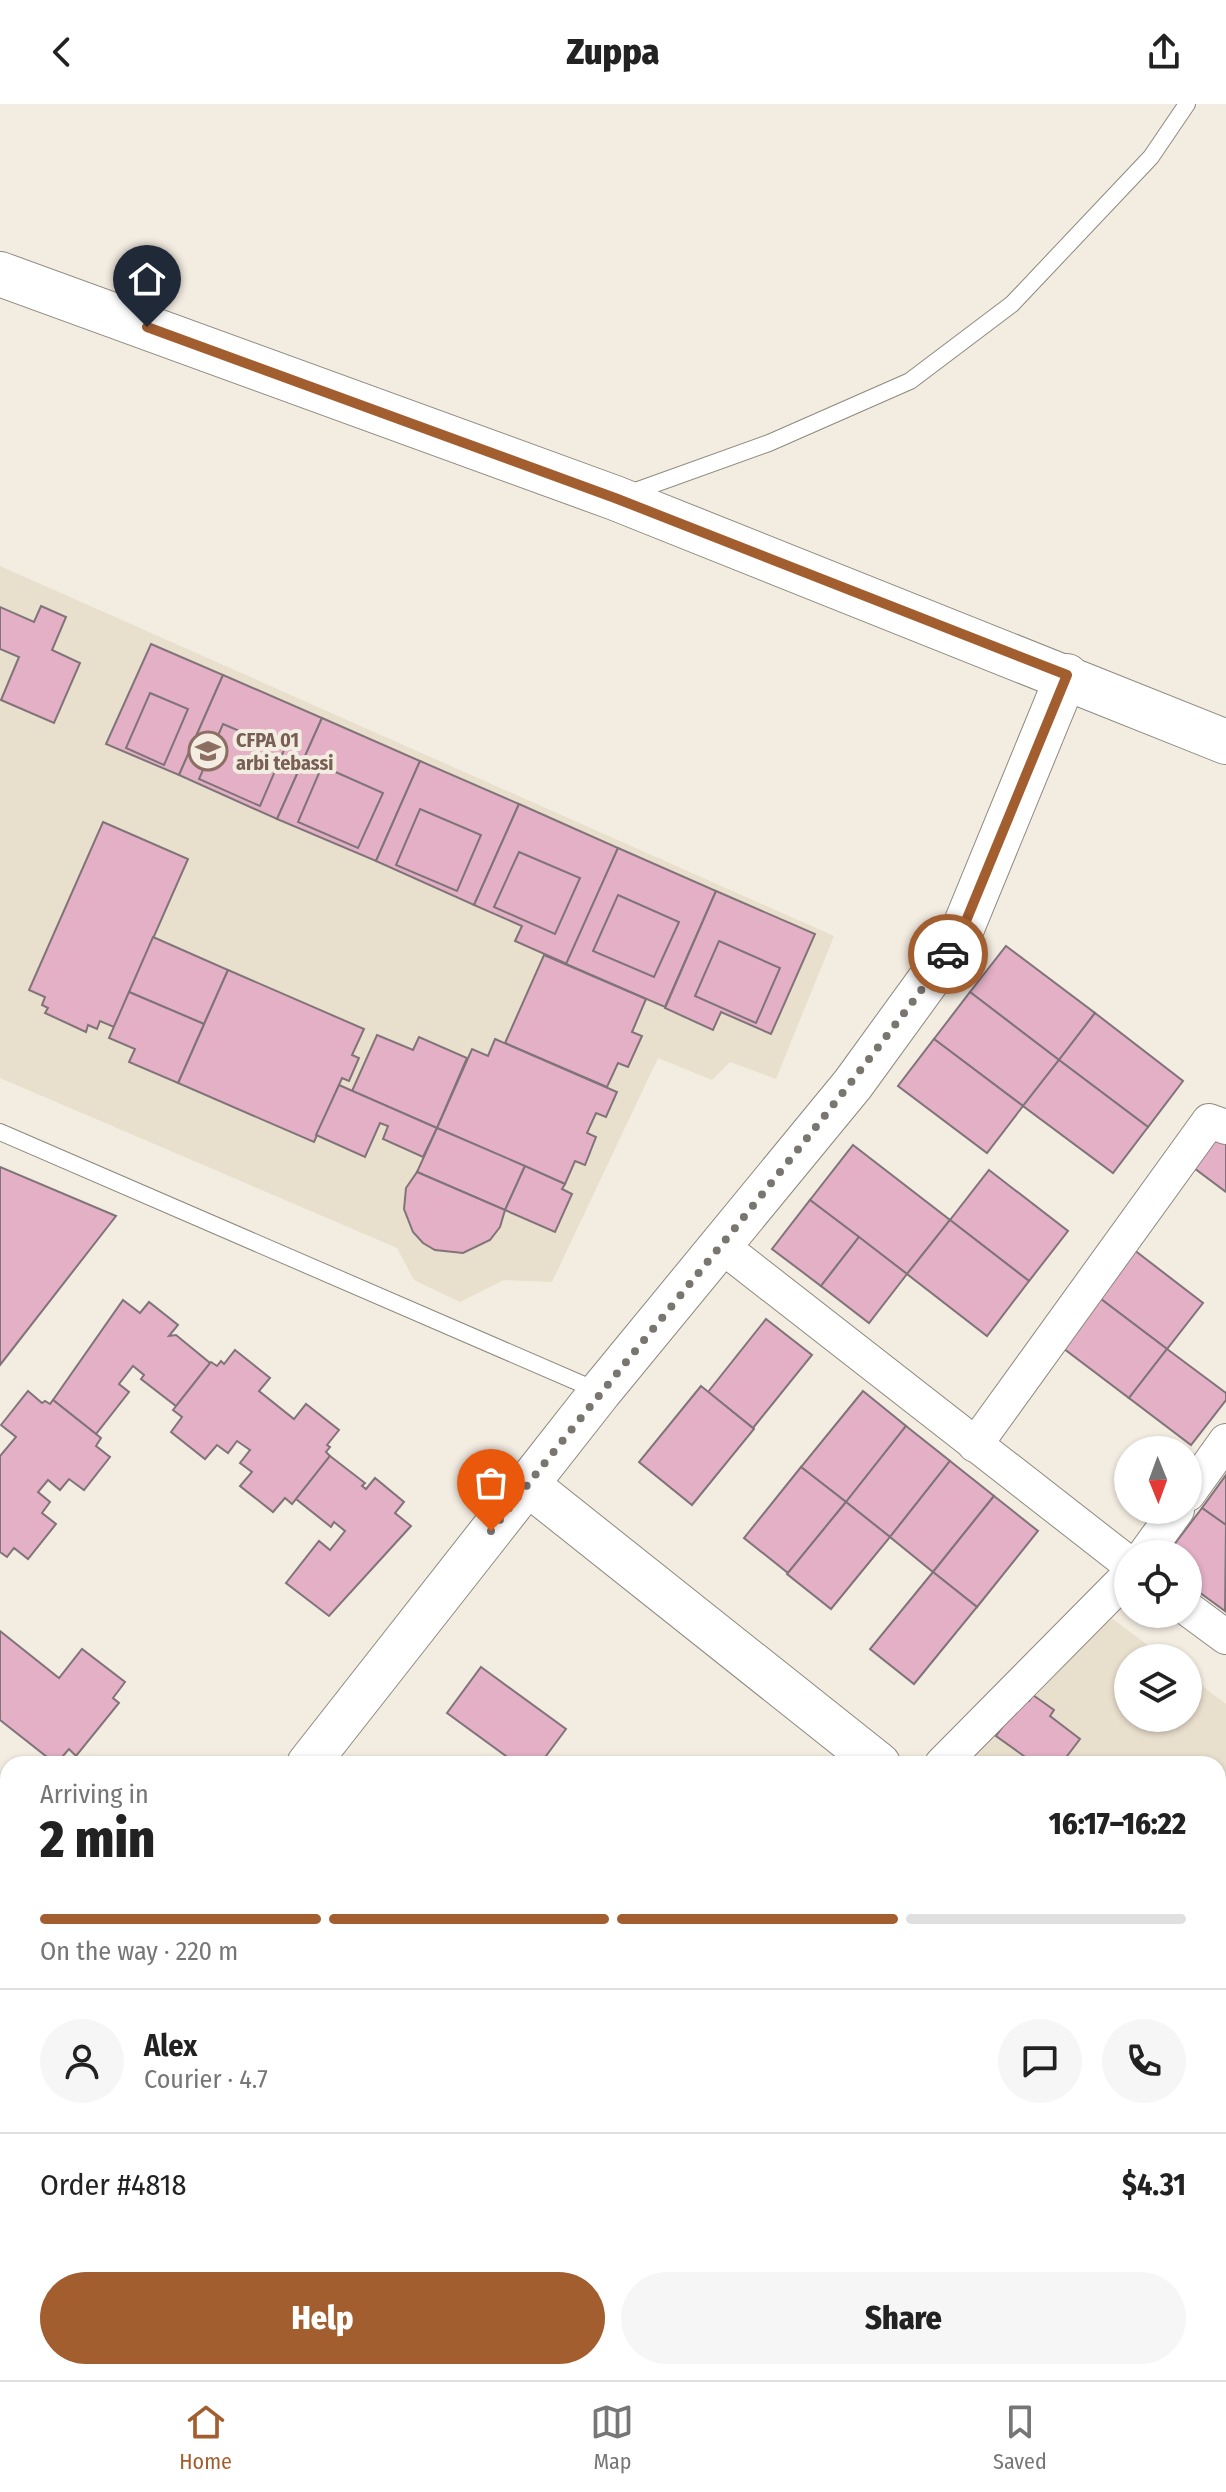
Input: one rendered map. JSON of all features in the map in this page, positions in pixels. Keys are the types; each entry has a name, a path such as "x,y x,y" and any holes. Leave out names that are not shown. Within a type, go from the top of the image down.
{"main road":[{"path":"0,274 615,498 1067,675 1226,742"}],"street":[{"path":"314,1756 600,1392 853,1084 959,938 1067,675"},
{"path":"975,1445 1209,1121 1226,1127"},
{"path":"719,1244 1114,1552"},
{"path":"1202,1474 1226,1441"},
{"path":"527,1484 869,1756"},
{"path":"950,1756 1114,1590"},
{"path":"1202,1619 1226,1637"}],"lane":[{"path":"615,498 769,443 910,381 1012,304 1151,157 1187,104"},
{"path":"0,1132 600,1392"}],"shaded area":[{"name":"CFPA 01 arbi tebassi","path":"0,566 834,936 776,1079 730,1062 712,1080 658,1058 552,1282 504,1280 460,1302 414,1280 397,1248 0,1078"},
{"path":"1086,1599 1114,1620 1114,1628 1125,1628 1146,1644 1114,1644 1114,1732 1202,1732 1202,1686 1226,1704 1226,1756 970,1756"}],"building":[{"path":"41,606 66,617 52,650 80,663 54,723 1,700 19,657 0,649 0,607 34,622"},
{"name":"CFPA 01 arbi tebassi","path":"151,644 223,675 179,775 106,744"},
{"name":"CFPA 01 arbi tebassi","path":"223,675 322,718 277,819 179,775"},
{"path":"150,693 188,709 164,765 126,748"},
{"name":"CFPA 01 arbi tebassi","path":"322,718 420,761 376,861 277,819"},
{"path":"223,724 284,750 260,806 199,779"},
{"path":"420,761 519,804 474,905 376,861"},
{"path":"322,766 383,793 358,848 298,822"},
{"path":"519,804 618,848 567,964 515,941 522,926 474,905"},
{"path":"420,809 481,835 457,891 396,865"},
{"path":"103,822 188,859 114,1027 100,1021 97,1029 88,1025 86,1032 45,1013 48,1008 42,1005 45,997 29,990"},
{"path":"618,848 716,891 665,1007 566,964"},
{"path":"519,852 580,878 555,934 494,907"},
{"path":"716,891 815,934 771,1034 721,1012 713,1030 665,1008"},
{"path":"618,895 679,922 654,977 593,951"},
{"path":"153,937 228,970 204,1024 129,992"},
{"path":"719,941 780,968 756,1023 695,996"},
{"path":"1006,946 1095,1013 1059,1060 970,992"},
{"path":"544,955 646,999 632,1032 642,1036 628,1067 618,1063 607,1087 505,1043"},
{"path":"228,970 364,1029 352,1055 359,1058 349,1081 342,1078 314,1142 178,1083"},
{"path":"129,992 204,1024 178,1083 129,1062 135,1049 109,1038"},
{"path":"970,992 1059,1060 1023,1106 934,1039"},
{"path":"1095,1013 1183,1081 1148,1127 1059,1060"},
{"path":"377,1035 413,1050 419,1037 467,1058 437,1128 352,1091"},
{"path":"495,1039 617,1092 606,1117 596,1113 587,1133 596,1137 585,1165 575,1161 565,1184 437,1128 472,1049 488,1056"},
{"path":"934,1039 1023,1106 987,1153 898,1086"},
{"path":"1059,1060 1148,1127 1113,1173 1023,1106"},
{"path":"339,1085 437,1128 423,1157 383,1139 388,1126 380,1123 365,1157 316,1135"},
{"path":"437,1128 525,1166 505,1210 417,1172"},
{"path":"1218,1136 1226,1142 1226,1192 1194,1168"},
{"path":"853,1145 950,1220 907,1274 810,1200"},
{"path":"525,1166 565,1184 562,1189 572,1194 555,1232 505,1210"},
{"path":"0,1167 116,1216 0,1365"},
{"path":"989,1170 1068,1231 1029,1281 950,1220"},
{"path":"417,1172 505,1210 500,1227 490,1240 463,1253 435,1250 423,1243 413,1232 404,1209 406,1188"},
{"path":"810,1200 859,1237 821,1286 772,1249"},
{"path":"950,1220 1029,1281 987,1336 907,1274"},
{"path":"859,1237 907,1274 869,1323 821,1286"},
{"path":"1129,1246 1203,1303 1167,1349 1093,1293"},
{"path":"1093,1293 1167,1349 1129,1398 1055,1342"},
{"path":"123,1300 140,1313 149,1302 178,1325 169,1336 176,1335 210,1363 176,1406 141,1379 144,1375 133,1366 119,1384 129,1392 96,1434 53,1400"},
{"path":"766,1319 812,1355 753,1428 708,1392"},
{"path":"1167,1349 1226,1393 1226,1400 1198,1436 1179,1436 1129,1398"},
{"path":"235,1350 270,1378 259,1391 294,1419 306,1404 339,1430 327,1445 330,1447 326,1452 330,1456 292,1504 285,1498 273,1512 240,1486 252,1472 240,1463 250,1450 237,1441 228,1453 217,1445 205,1459 171,1432 182,1417 173,1410 211,1362 217,1366 221,1361 224,1364"},
{"path":"701,1386 754,1429 692,1505 639,1462"},
{"path":"28,1391 42,1403 50,1404 53,1400 101,1438 96,1446 110,1457 84,1490 69,1479 60,1490 48,1480 38,1492 50,1502 42,1513 56,1524 28,1559 14,1548 7,1557 0,1552 0,1456 16,1437 1,1425"},
{"path":"863,1391 906,1426 846,1502 801,1467"},
{"path":"906,1426 950,1461 890,1537 846,1502"},
{"path":"330,1456 365,1483 362,1486 366,1489 375,1478 404,1502 395,1513 411,1526 329,1616 286,1583 319,1541 330,1550 345,1531 334,1522 331,1527 296,1499"},
{"path":"950,1461 994,1496 933,1572 890,1537"},
{"path":"801,1467 846,1502 788,1573 744,1538"},
{"path":"1226,1475 1226,1525 1202,1508"},
{"path":"994,1496 1038,1531 977,1607 933,1572"},
{"path":"846,1502 890,1537 831,1609 787,1574"},
{"path":"1202,1508 1226,1525 1225,1611 1202,1594 1202,1540 1178,1540 1190,1524 1202,1524"},
{"path":"933,1572 977,1607 914,1684 870,1649"},
{"path":"0,1631 59,1678 82,1649 125,1682 113,1698 119,1703 76,1756 69,1749 63,1756 46,1756 0,1720"},
{"path":"481,1667 566,1729 546,1756 506,1756 447,1713"},
{"path":"1033,1695 1054,1710 1050,1716 1080,1739 1067,1756 1024,1756 996,1736 1023,1698 1029,1701"}],"way so far":[{"path":"491,1531 699,1269 853,1084 948,954"}],"place":[{"name":"CFPA 01 arbi tebassi","path":"208,751"}],"route":[{"path":"147,327 615,498 1067,675 959,938 948,954"}]}
